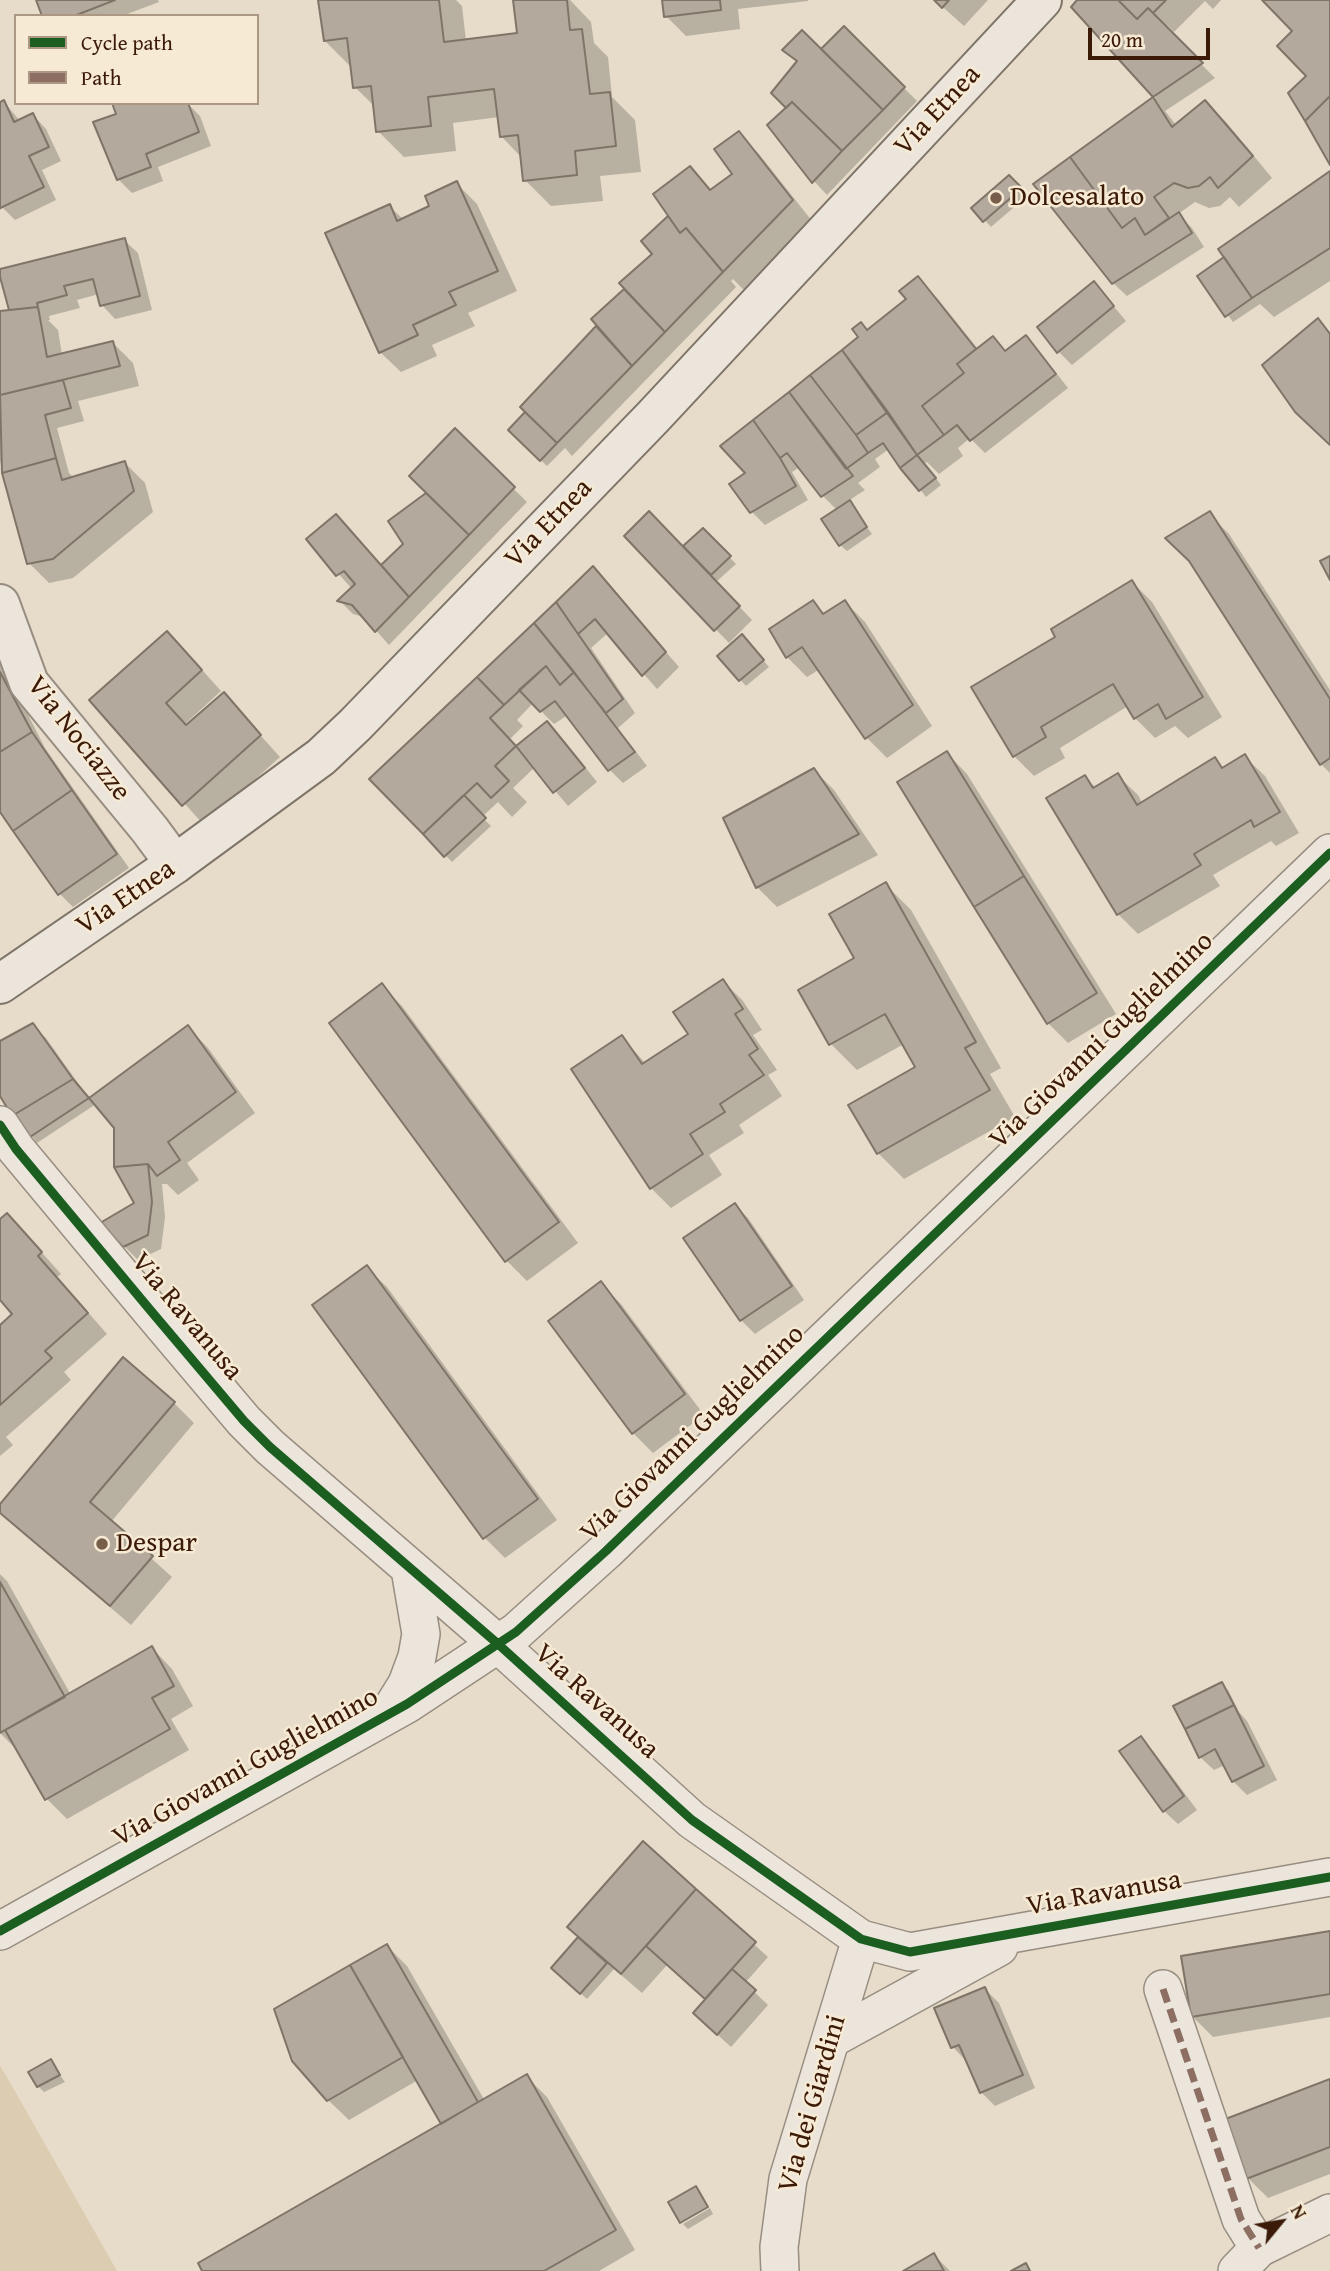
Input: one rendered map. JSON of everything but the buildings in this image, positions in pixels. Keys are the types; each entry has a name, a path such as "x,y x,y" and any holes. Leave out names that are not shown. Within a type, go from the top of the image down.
{"main road":[{"name":"Via Etnea","path":"0,984 176,864 321,757 355,725 653,417 1042,0"},
{"name":"Via Nociazze","path":"0,604 29,683 176,864"}],"street":[{"name":"Via Giovanni Guglielmino","path":"0,1931 388,1715 516,1632 606,1551 1330,853"},
{"name":"Via Ravanusa","path":"0,1125 16,1149 151,1311 244,1421 270,1447 498,1644 692,1820 861,1939 910,1952 1330,1877"},
{"path":"388,1715 407,1684 417,1657 421,1634 410,1569"},
{"path":"831,2039 1027,1931"},
{"name":"Via dei Giardini","path":"780,2271 779,2247 788,2179 861,1939"},
{"path":"1163,1989 1241,2219 1248,2260 1330,2213"}],"shaded area":[{"path":"0,2066 8,2079 117,2271 0,2271"}],"marked path":[{"path":"1163,1989 1241,2219 1259,2248"}],"cycle path":[{"path":"0,1931 407,1704 516,1632 606,1551 1330,853"},
{"path":"0,1125 16,1149 151,1311 244,1421 270,1447 498,1644 692,1820 861,1939 910,1952 1330,1877"}],"place":[{"name":"Dolcesalato","path":"996,198"},
{"name":"Despar","path":"102,1544"}]}
